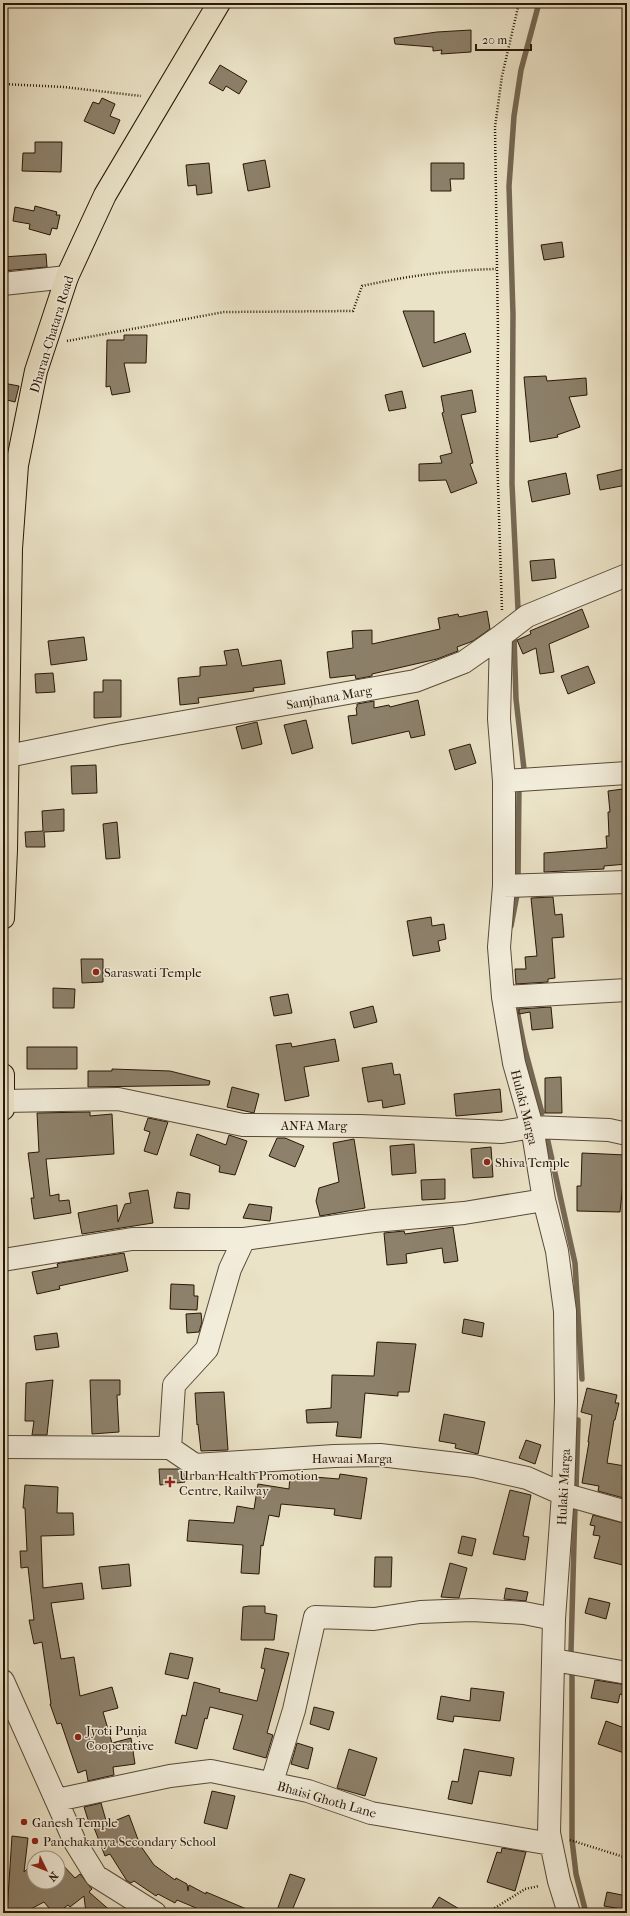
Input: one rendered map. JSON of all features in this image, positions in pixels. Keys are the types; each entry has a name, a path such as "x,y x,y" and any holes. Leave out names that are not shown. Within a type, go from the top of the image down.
{"main road":[{"name":"Dharan-Chatara Road","path":"3,918 8,756 6,641 11,549 17,465 36,371 67,277 105,195 219,3"},
{"path":"3,1075 3,1109"}],"street":[{"path":"3,284 67,277"},
{"name":"Samjhana Marg","path":"8,756 116,734 415,681 464,662 527,616 627,575"},
{"name":"Hulaki Marga","path":"501,636 499,719 504,781 504,886 499,947 503,997 514,1063 532,1127 544,1200 557,1251 565,1311 566,1402 563,1494 554,1619 554,1660 550,1749 550,1838 559,1881 569,1913"},
{"path":"504,781 627,773"},
{"path":"504,886 627,882"},
{"path":"503,997 627,990"},
{"name":"ANFA Marg","path":"3,1101 118,1099 243,1125 360,1126 502,1132 532,1127 609,1130 627,1134"},
{"path":"3,1260 132,1240 244,1239 374,1221 464,1213 544,1200"},
{"path":"3,1447 170,1448 174,1385 207,1349 230,1268 244,1239"},
{"name":"Hawaai Marga","path":"170,1448 195,1465 334,1456 380,1456 474,1466 527,1478 563,1494 627,1512"},
{"path":"272,1782 294,1710 315,1617 374,1619 420,1612 472,1610 524,1613 554,1619"},
{"path":"554,1660 627,1673"},
{"path":"3,1681 75,1842 96,1876 155,1913"},
{"name":"Bhaisi Ghoth Lane","path":"57,1800 170,1776 211,1771 272,1782 308,1791 371,1813 550,1838"}],"path":[{"path":"501,636 502,588 497,454 498,335 495,127 502,76 518,3"},
{"path":"3,84 64,87 161,99"},
{"path":"45,345 224,312 353,311 362,286 398,278 458,270 496,269"},
{"path":"550,1838 627,1858"},
{"path":"487,1913 525,1889 559,1881"}],"building":[{"path":"471,30 471,52 441,54 442,50 433,51 433,47 395,44 394,38 437,32"},
{"path":"220,65 247,81 239,94 226,86 223,91 209,83"},
{"path":"102,98 115,104 110,116 120,120 114,134 84,121 93,102 99,104"},
{"path":"35,142 62,142 61,172 22,171 23,153 35,153"},
{"path":"265,160 270,187 248,191 243,164"},
{"path":"209,163 212,193 197,195 196,185 188,186 186,165"},
{"path":"431,163 464,163 464,179 450,179 451,191 431,191"},
{"path":"35,206 57,212 56,215 60,215 57,229 52,228 50,235 29,229 30,224 13,221 15,207 34,211"},
{"path":"562,242 564,257 544,260 541,245"},
{"path":"46,254 47,267 3,271 3,257"},
{"path":"403,311 434,311 434,343 465,333 471,352 423,367"},
{"path":"124,335 147,335 146,363 124,363 130,392 112,395 110,386 106,387 107,340 124,340"},
{"path":"546,376 547,381 586,378 587,395 569,397 580,427 557,435 558,437 530,442 524,377"},
{"path":"3,383 19,386 15,402 3,399"},
{"path":"472,390 476,412 461,415 473,463 470,464 477,483 451,493 446,480 419,481 419,464 442,463 440,456 452,453 442,413 444,412 441,396"},
{"path":"402,391 406,408 389,411 385,395"},
{"path":"624,469 627,485 600,490 597,475"},
{"path":"566,473 570,494 532,502 528,481"},
{"path":"554,559 556,578 532,581 530,561"},
{"path":"582,609 589,627 549,644 554,672 540,674 536,648 523,654 517,640 531,634 530,631"},
{"path":"487,611 490,629 473,641 457,647 458,651 437,659 372,674 372,676 356,679 355,675 330,678 327,652 353,648 352,631 372,630 372,644 440,629 438,618 458,614 459,617"},
{"path":"84,637 87,660 51,665 48,641"},
{"path":"238,649 242,666 281,660 285,684 253,688 254,691 198,698 199,703 180,705 178,678 200,676 200,667 227,665 224,651"},
{"path":"588,666 595,683 568,694 561,676"},
{"path":"53,673 55,692 36,693 35,674"},
{"path":"103,680 121,680 121,717 94,718 94,692 103,692"},
{"path":"418,700 425,735 411,738 409,731 352,744 348,716 357,715 357,704 374,701 374,708 389,705 390,707"},
{"path":"306,720 313,748 292,754 284,725"},
{"path":"257,722 262,744 242,749 236,727"},
{"path":"470,744 476,763 455,770 449,750"},
{"path":"96,765 97,793 72,794 71,766"},
{"path":"623,789 627,834 627,864 604,866 604,869 544,872 544,853 607,848 606,836 609,836 608,812 610,812 608,791"},
{"path":"64,809 64,831 44,832 45,847 26,847 25,832 43,831 42,811"},
{"path":"117,822 120,858 106,859 103,824"},
{"path":"553,897 555,915 562,914 564,937 552,938 555,978 548,979 548,982 516,984 515,969 526,969 525,957 537,956 531,898"},
{"path":"431,917 432,926 444,924 446,939 438,941 440,951 413,956 407,921"},
{"path":"81,959 103,959 103,982 82,983"},
{"path":"53,988 75,989 74,1008 53,1008"},
{"path":"288,994 292,1013 274,1016 270,997"},
{"path":"373,1006 377,1022 354,1028 350,1012"},
{"path":"551,1007 553,1028 532,1030 530,1012 519,1014 519,1009"},
{"path":"335,1039 339,1061 304,1067 309,1096 285,1101 276,1045 291,1043 292,1047"},
{"path":"27,1047 77,1047 77,1069 27,1069"},
{"path":"392,1063 394,1075 400,1074 405,1104 383,1108 382,1100 368,1102 362,1068"},
{"path":"112,1069 170,1071 210,1081 209,1085 88,1087 88,1071 112,1071"},
{"path":"561,1077 562,1113 545,1113 545,1078"},
{"path":"232,1087 259,1094 254,1113 227,1107"},
{"path":"500,1089 502,1112 456,1116 454,1094"},
{"path":"90,1112 90,1116 112,1114 114,1154 46,1159 50,1196 59,1194 59,1201 69,1200 71,1213 34,1219 31,1198 34,1198 28,1153 39,1152 37,1113"},
{"path":"148,1118 168,1122 157,1155 144,1151 150,1132 144,1130"},
{"path":"197,1134 226,1145 229,1135 247,1141 235,1175 219,1172 220,1166 190,1155"},
{"path":"277,1138 285,1138 304,1146 295,1167 269,1156"},
{"path":"354,1139 365,1208 320,1216 316,1201 319,1188 339,1182 333,1143"},
{"path":"414,1144 416,1173 392,1175 390,1146"},
{"path":"491,1147 493,1177 473,1178 471,1149"},
{"path":"582,1153 626,1155 620,1212 577,1211 577,1186 581,1186"},
{"path":"445,1179 445,1199 422,1200 421,1180"},
{"path":"148,1190 153,1223 82,1234 78,1213 117,1205 118,1222 125,1204 131,1203 129,1193"},
{"path":"177,1192 190,1194 189,1209 174,1208"},
{"path":"249,1204 272,1207 270,1221 243,1218"},
{"path":"453,1227 458,1261 444,1263 442,1248 406,1254 407,1263 387,1265 384,1233 404,1231 405,1234"},
{"path":"124,1253 128,1271 59,1286 60,1289 37,1294 32,1272 58,1267 57,1264 60,1263"},
{"path":"171,1284 194,1285 194,1296 198,1296 197,1310 170,1309"},
{"path":"201,1313 202,1322 199,1332 187,1333 186,1314"},
{"path":"464,1319 484,1323 482,1337 462,1333"},
{"path":"57,1333 59,1347 36,1350 34,1336"},
{"path":"377,1342 416,1344 409,1392 398,1392 398,1396 365,1393 361,1438 336,1436 338,1422 307,1423 306,1410 331,1408 332,1375 374,1376"},
{"path":"53,1380 47,1435 32,1435 34,1421 25,1421 26,1383"},
{"path":"90,1380 120,1380 120,1395 117,1395 119,1432 92,1434"},
{"path":"587,1388 617,1395 615,1403 619,1403 614,1420 607,1463 625,1466 622,1479 627,1480 627,1499 598,1491 599,1486 582,1483 592,1415 581,1412"},
{"path":"224,1392 228,1450 201,1451 198,1424 197,1425 195,1393"},
{"path":"444,1414 485,1422 478,1454 455,1448 456,1444 439,1441"},
{"path":"526,1440 541,1445 535,1464 519,1458"},
{"path":"159,1469 178,1469 184,1473 185,1482 160,1485"},
{"path":"340,1474 367,1478 361,1519 334,1515 335,1509 281,1504 279,1517 269,1515 263,1546 261,1545 259,1574 241,1573 243,1545 187,1541 189,1520 234,1523 237,1506 254,1509 258,1484 289,1489 290,1475 339,1479"},
{"path":"25,1485 58,1487 57,1513 73,1513 74,1535 41,1536 43,1588 82,1583 84,1599 51,1603 61,1659 74,1657 80,1696 112,1687 118,1708 103,1712 112,1743 131,1738 135,1764 113,1767 114,1775 88,1781 86,1770 78,1773 61,1723 57,1724 50,1704 42,1642 34,1644 29,1620 34,1620 28,1567 21,1568 20,1551 27,1551 25,1508 23,1508"},
{"path":"510,1490 531,1495 523,1536 529,1537 525,1560 493,1554"},
{"path":"593,1515 627,1524 627,1566 594,1558 600,1536 593,1535 595,1526 590,1525"},
{"path":"462,1536 476,1539 472,1556 458,1553"},
{"path":"375,1557 392,1557 391,1587 374,1587"},
{"path":"450,1563 467,1568 459,1598 441,1597"},
{"path":"129,1564 131,1586 102,1589 99,1567"},
{"path":"506,1588 528,1592 526,1601 504,1599"},
{"path":"589,1598 610,1603 606,1619 585,1613"},
{"path":"265,1606 265,1613 277,1615 274,1640 241,1640 243,1607"},
{"path":"265,1648 289,1653 267,1733 273,1735 266,1758 233,1749 243,1715 210,1707 207,1719 205,1718 197,1749 175,1743 182,1715 186,1716 194,1682 220,1689 219,1692 257,1701 265,1669 261,1668"},
{"path":"170,1653 193,1658 188,1679 165,1674"},
{"path":"595,1680 627,1685 627,1696 620,1694 618,1703 591,1698"},
{"path":"471,1688 504,1692 500,1721 454,1716 453,1722 437,1719 441,1696 470,1701"},
{"path":"314,1707 334,1712 329,1730 310,1724"},
{"path":"606,1721 627,1729 627,1754 598,1744"},
{"path":"297,1743 313,1748 308,1769 291,1764"},
{"path":"349,1749 377,1758 365,1796 337,1788"},
{"path":"464,1749 514,1758 511,1776 479,1771 472,1804 448,1799 452,1781 458,1782"},
{"path":"212,1791 235,1796 227,1829 204,1823"},
{"path":"101,1803 107,1824 129,1815 140,1845 154,1865 175,1880 176,1878 187,1884 188,1891 189,1885 206,1894 206,1892 256,1913 208,1913 177,1900 175,1903 158,1894 156,1896 134,1881 131,1883 127,1881 110,1854 105,1856 93,1825 90,1826 84,1807"},
{"path":"12,1836 28,1838 24,1872 26,1870 26,1890 66,1890 66,1868 75,1878 80,1874 92,1889 89,1892 113,1913 86,1913 84,1896 70,1907 68,1905 57,1913 53,1913 44,1902 23,1913 7,1913"},
{"path":"502,1848 526,1852 515,1891 487,1882 497,1852 501,1853"},
{"path":"290,1874 305,1879 291,1913 276,1913"},
{"path":"607,1892 627,1896 627,1910 604,1906"},
{"path":"439,1897 466,1913 429,1913"}],"waterway":[{"path":"518,609 512,484 513,314 509,186 514,116 521,70 539,3"},
{"path":"514,636 516,699 524,769"},
{"path":"518,880 519,788"},
{"path":"511,926 517,895"},
{"path":"515,1000 524,1046 542,1113"},
{"path":"547,1137 575,1263 582,1379"},
{"path":"576,1490 578,1420"},
{"path":"571,1651 575,1507"},
{"path":"572,1667 572,1840 576,1874 586,1913"}],"place":[{"name":"Saraswati Temple","path":"96,972"},
{"name":"Shiva Temple","path":"487,1162"},
{"name":"Urban Health Promotion Centre, Railway","path":"170,1482"},
{"name":"Jyoti Punja Cooperative","path":"78,1737"},
{"name":"Ganesh Temple","path":"24,1822"},
{"name":"Panchakanya Secondary School","path":"35,1841"}]}
